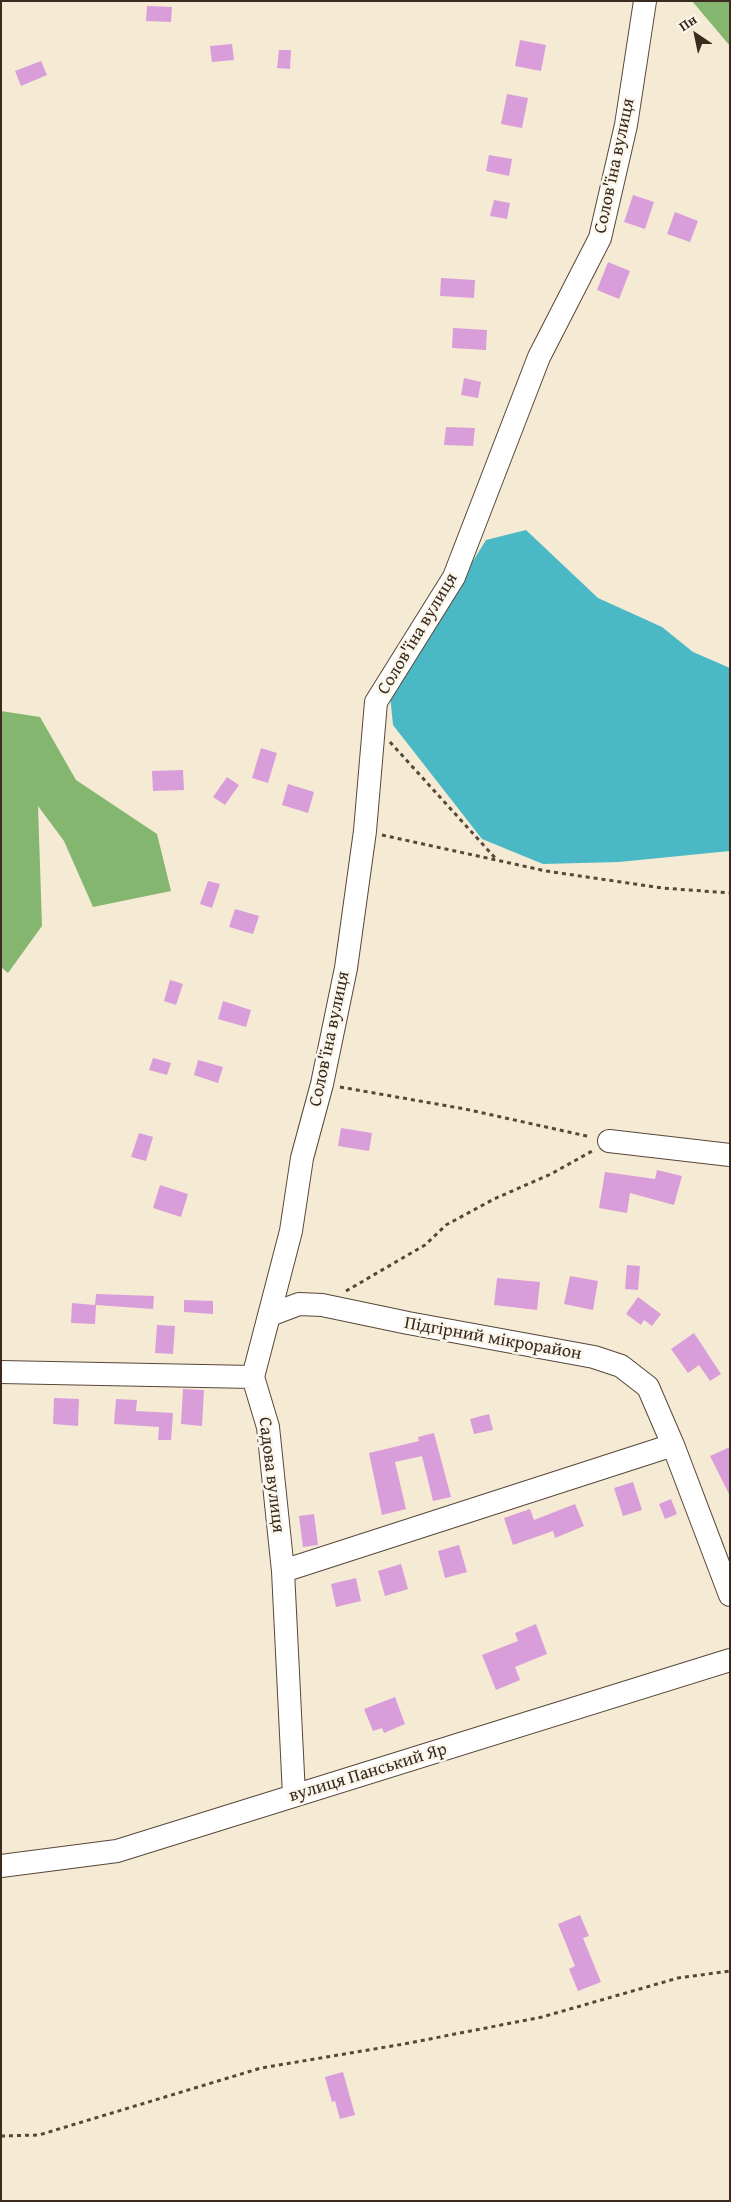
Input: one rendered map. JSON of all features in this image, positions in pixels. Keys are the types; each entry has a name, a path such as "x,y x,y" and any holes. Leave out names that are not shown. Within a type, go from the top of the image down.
{"street":[{"name":"Солов'їна вулиця","path":"253,1378 291,1231 302,1158 322,1084 346,968 365,831 376,702 454,576 539,357 600,238 626,125 645,1"},
{"path":"609,1141 730,1155"},
{"name":"Підгірний мікрорайон","path":"270,1315 299,1304 322,1305 408,1324 594,1358 621,1366 648,1387 673,1445 730,1595"},
{"path":"1,1372 253,1378"},
{"name":"Садова вулиця","path":"253,1378 268,1427 282,1571 294,1795"},
{"path":"282,1571 673,1445"},
{"name":"вулиця Панський Яр","path":"1,1866 117,1851 730,1660"}],"path":[{"path":"374,726 428,781 498,860"},
{"path":"365,831 546,871 662,888 730,893"},
{"path":"322,1084 465,1109 609,1141"},
{"path":"322,1305 425,1245 446,1225 494,1199 551,1174 609,1141"},
{"path":"1,2136 39,2135 261,2068 404,2044 542,2017 678,1978 730,1971"}],"green space":[{"path":"692,1 730,1 730,46"},
{"path":"1,711 40,717 76,780 157,834 171,891 93,907 64,841 38,806 42,926 8,973 1,967"}],"water":[{"path":"526,530 598,598 662,627 693,652 730,668 730,851 619,862 543,864 482,839 393,725 390,695 486,540"}],"building":[{"path":"147,6 172,7 171,22 146,21"},
{"path":"520,40 546,45 541,71 515,66"},
{"path":"232,44 234,60 212,62 210,46"},
{"path":"279,50 291,50 290,69 277,68"},
{"path":"41,61 47,75 21,86 15,71"},
{"path":"507,94 528,98 522,128 501,124"},
{"path":"489,155 512,159 509,176 486,171"},
{"path":"633,195 654,202 645,229 624,222"},
{"path":"494,200 510,203 507,219 490,216"},
{"path":"675,212 698,221 690,242 667,234"},
{"path":"608,262 630,271 619,299 597,290"},
{"path":"441,278 475,280 474,298 440,296"},
{"path":"453,328 487,330 486,350 452,348"},
{"path":"464,378 481,382 478,398 461,395"},
{"path":"446,427 475,428 473,446 444,445"},
{"path":"261,748 277,753 268,783 252,778"},
{"path":"183,770 184,790 153,791 152,771"},
{"path":"227,777 239,785 225,805 213,797"},
{"path":"288,784 314,792 308,813 282,805"},
{"path":"208,881 220,884 212,908 200,904"},
{"path":"235,909 259,916 253,934 229,927"},
{"path":"170,980 183,984 176,1005 164,1001"},
{"path":"223,1001 251,1010 246,1027 218,1019"},
{"path":"153,1058 171,1063 167,1075 149,1070"},
{"path":"198,1060 223,1067 218,1083 194,1075"},
{"path":"341,1128 372,1133 369,1151 338,1146"},
{"path":"139,1133 153,1137 146,1161 131,1157"},
{"path":"657,1170 682,1176 674,1205 630,1193 627,1213 599,1208 605,1172 655,1179"},
{"path":"160,1185 188,1194 181,1217 153,1208"},
{"path":"627,1265 640,1266 638,1290 625,1289"},
{"path":"570,1276 598,1281 593,1310 564,1304"},
{"path":"497,1278 540,1282 537,1310 494,1305"},
{"path":"96,1294 154,1296 153,1309 96,1305 95,1324 71,1323 72,1303 95,1305"},
{"path":"638,1297 661,1314 652,1326 644,1320 641,1325 626,1314"},
{"path":"184,1300 213,1301 213,1314 184,1312"},
{"path":"157,1325 175,1326 173,1354 155,1353"},
{"path":"694,1333 721,1374 710,1381 699,1365 688,1373 671,1349"},
{"path":"183,1389 204,1390 202,1426 181,1424"},
{"path":"54,1398 79,1399 78,1426 53,1424"},
{"path":"116,1399 137,1400 136,1411 173,1413 171,1440 158,1440 159,1427 114,1424"},
{"path":"489,1414 493,1430 474,1434 470,1419"},
{"path":"434,1433 451,1497 433,1501 422,1456 395,1462 406,1509 382,1515 369,1453 419,1441 418,1437"},
{"path":"730,1447 730,1496 710,1456"},
{"path":"633,1482 642,1510 623,1516 614,1488"},
{"path":"671,1499 677,1514 665,1519 659,1504"},
{"path":"575,1504 584,1526 555,1538 553,1531 513,1545 504,1518 530,1509 534,1520"},
{"path":"314,1514 318,1545 303,1547 299,1516"},
{"path":"459,1545 467,1572 445,1578 438,1551"},
{"path":"401,1564 408,1589 385,1596 378,1571"},
{"path":"356,1578 361,1601 336,1607 331,1584"},
{"path":"536,1624 547,1654 515,1667 520,1680 496,1690 482,1655 518,1641 515,1633"},
{"path":"395,1697 405,1724 384,1733 382,1728 373,1731 364,1709"},
{"path":"580,1915 589,1936 583,1938 601,1982 578,1991 569,1969 575,1966 558,1924"},
{"path":"343,2072 355,2115 340,2119 335,2101 332,2102 325,2077"}]}
